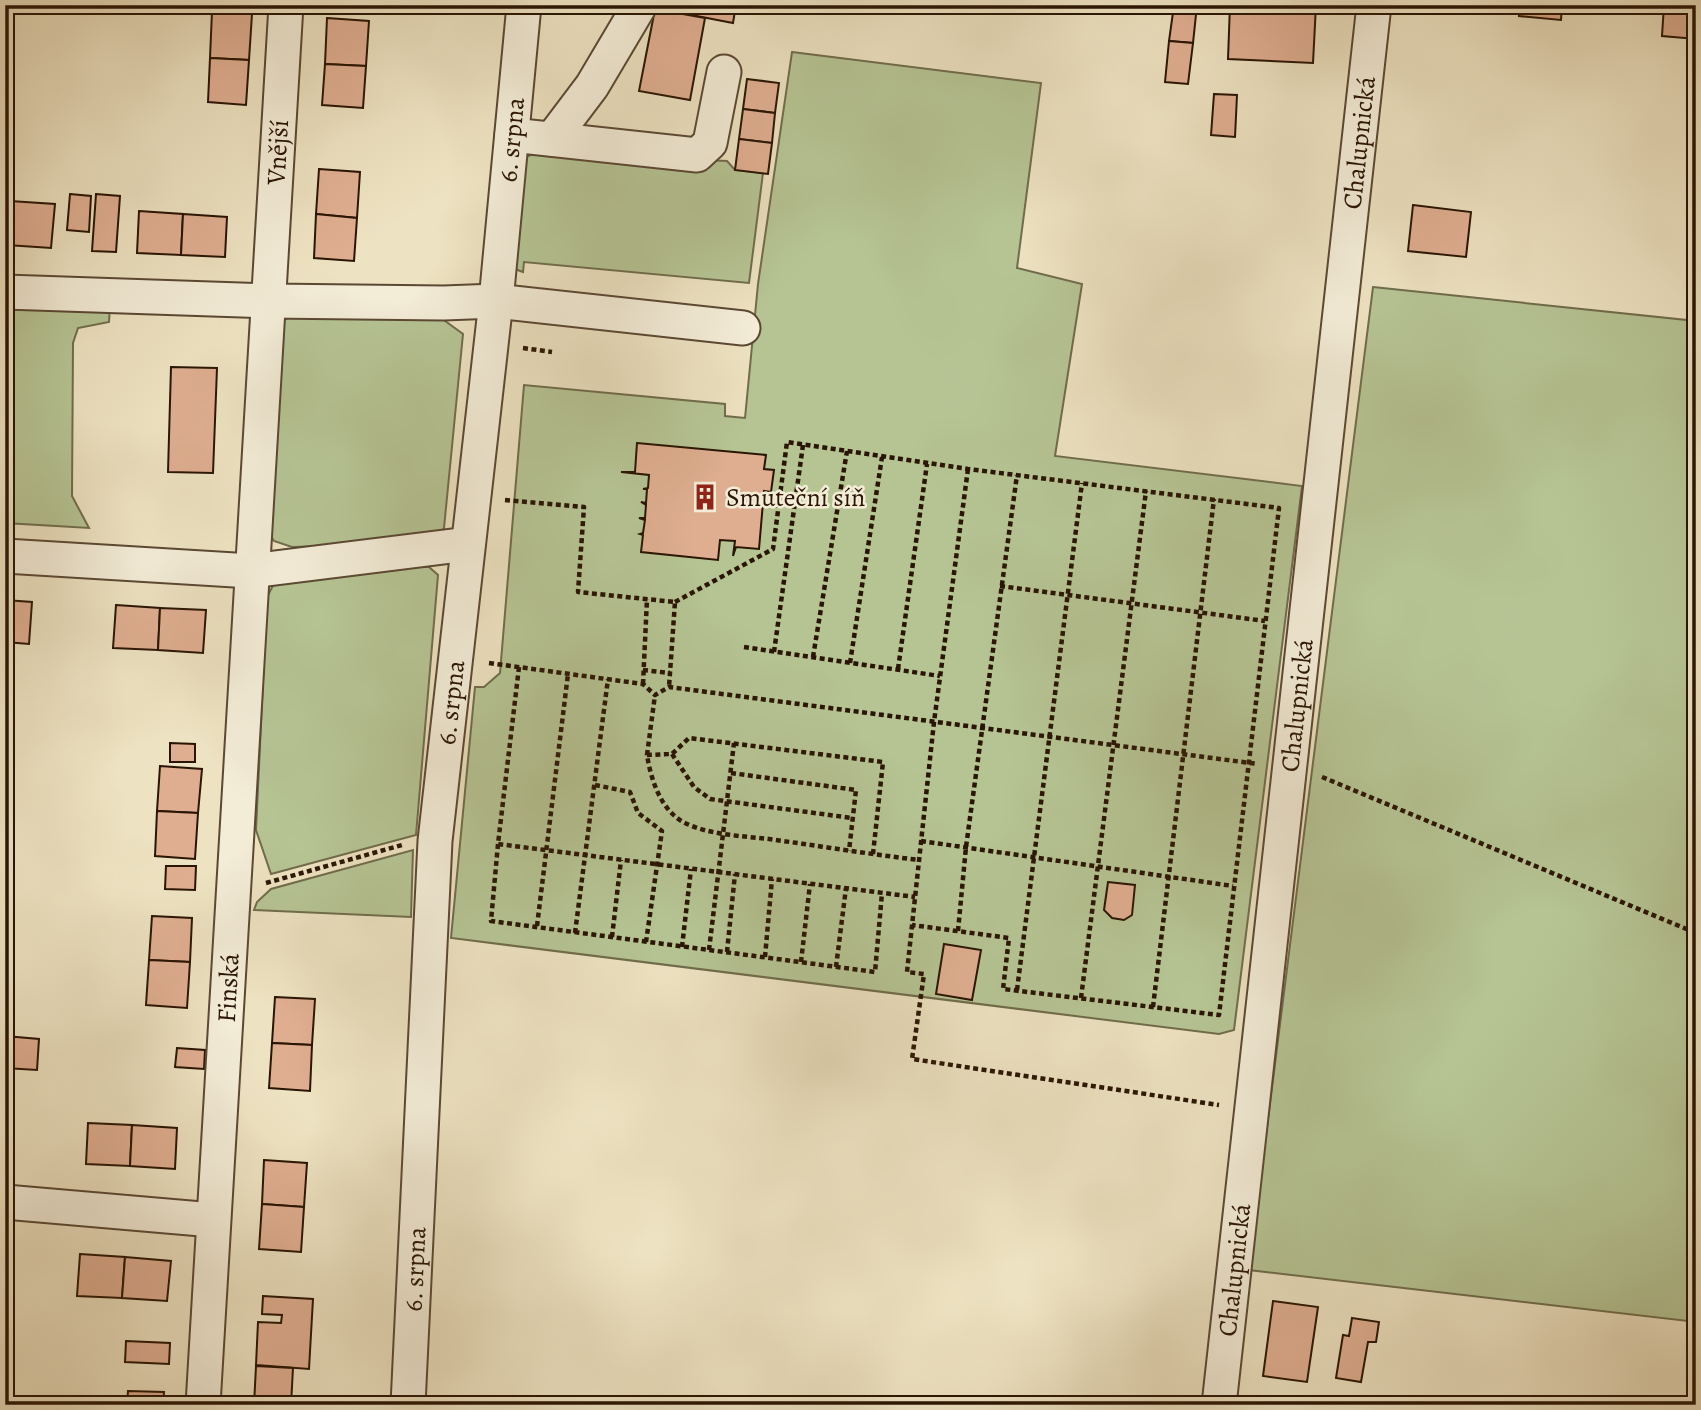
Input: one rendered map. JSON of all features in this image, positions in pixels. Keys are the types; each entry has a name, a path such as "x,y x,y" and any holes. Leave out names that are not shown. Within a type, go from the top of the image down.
{"street":[{"name":"Vnější","path":"251,571 286,5"},
{"name":"6. srpna","path":"408,1405 435,841 496,301 524,5"},
{"path":"552,139 592,86 640,5"},
{"name":"Chalupnická","path":"1219,1405 1374,5"},
{"path":"512,135 697,155 710,143 724,72"},
{"path":"5,292 269,301 496,301 743,328"},
{"path":"5,556 251,571 468,544"},
{"name":"Finská","path":"203,1405 251,571"},
{"path":"5,1202 213,1220"}],"path":[{"path":"519,348 552,352"},
{"path":"473,497 584,507 578,592 675,602 773,549 787,442 927,464 1279,508 1219,1015 1003,989 1009,938 912,925"},
{"path":"774,652 803,444"},
{"path":"813,657 847,452"},
{"path":"850,663 882,457"},
{"path":"898,669 927,464"},
{"path":"968,469 934,722 907,972 924,974 912,1059 1250,1110"},
{"path":"958,931 966,848 1017,475"},
{"path":"1017,990 1082,483"},
{"path":"1082,998 1146,491"},
{"path":"1153,1007 1214,499"},
{"path":"1000,586 1265,621"},
{"path":"643,684 646,599"},
{"path":"669,687 675,602"},
{"path":"744,648 940,676"},
{"path":"457,659 643,684 655,695"},
{"path":"519,667 491,921 875,972 882,893"},
{"path":"643,670 670,673"},
{"path":"537,926 568,674"},
{"path":"575,933 608,679"},
{"path":"655,695 669,687 1248,763 1289,766 1696,933"},
{"path":"655,695 647,755 660,799 683,822 724,833 919,860"},
{"path":"647,755 672,754 688,738 883,762 873,854"},
{"path":"709,950 734,743"},
{"path":"672,754 694,787 710,799 852,818"},
{"path":"731,773 856,790 849,850"},
{"path":"595,785 630,792 638,813 662,831 646,942"},
{"path":"233,886 260,884 413,842 435,841"},
{"path":"921,841 1233,886"},
{"path":"498,844 915,897"},
{"path":"612,937 621,860"},
{"path":"682,947 691,869"},
{"path":"727,952 735,874"},
{"path":"765,957 772,879"},
{"path":"801,962 810,884"},
{"path":"836,967 846,888"}],"green space":[{"path":"792,52 1041,83 1017,268 1082,284 1055,456 1302,486 1234,1030 1219,1034 451,938 475,687 484,687 500,673 524,385 725,404 725,416 745,418 758,284"},
{"path":"537,153 727,161 735,170 763,173 749,283 524,262 523,272 515,269 524,163 528,156"},
{"path":"1373,287 1696,321 1696,1322 1249,1270"},
{"path":"5,301 110,307 109,322 78,328 73,343 72,496 89,528 5,523"},
{"path":"297,313 441,318 463,334 444,528 438,536 420,543 292,547 274,541 269,533 279,334 284,320"},
{"path":"332,566 429,567 438,575 416,835 271,874 256,830 267,597 277,578"},
{"path":"413,850 411,917 254,910 257,902 271,889"}],"building":[{"path":"221,5 257,5 257,10 220,8"},
{"path":"331,5 362,5 361,13 330,11"},
{"path":"683,5 736,5 733,23 681,13"},
{"path":"1174,5 1197,5 1193,43 1169,41"},
{"path":"1230,5 1316,5 1313,63 1228,59"},
{"path":"1520,5 1562,5 1561,20 1519,16"},
{"path":"1664,5 1696,5 1696,39 1662,36"},
{"path":"655,9 705,18 690,100 639,91"},
{"path":"212,11 252,14 249,60 210,58"},
{"path":"327,18 369,21 366,66 325,64"},
{"path":"1169,41 1193,43 1188,84 1165,82"},
{"path":"210,58 249,60 246,105 208,102"},
{"path":"325,64 366,66 363,108 322,105"},
{"path":"747,79 779,83 775,113 743,109"},
{"path":"1214,94 1237,95 1235,137 1211,135"},
{"path":"743,109 775,113 772,143 739,139"},
{"path":"739,139 772,143 768,174 735,170"},
{"path":"319,169 360,172 357,218 316,214"},
{"path":"70,194 91,196 89,232 67,230"},
{"path":"96,194 120,196 116,252 92,251"},
{"path":"5,200 10,201 7,245 5,245"},
{"path":"10,201 55,204 51,248 7,245"},
{"path":"1413,205 1471,212 1466,257 1408,251"},
{"path":"139,211 183,214 181,255 137,253"},
{"path":"183,214 227,217 225,257 181,255"},
{"path":"316,214 357,218 354,261 314,258"},
{"path":"171,367 217,368 213,473 168,472"},
{"name":"Smuteční síň","path":"637,443 766,455 764,469 774,470 771,492 764,491 759,549 736,547 733,556 735,541 720,540 718,560 641,552 643,535 640,534 643,533 645,520 639,518 645,518 646,505 641,502 646,503 647,489 643,489 648,488 649,475 621,472 635,472"},
{"path":"5,600 32,602 29,644 5,642"},
{"path":"116,605 160,608 158,650 113,648"},
{"path":"160,608 206,610 203,653 158,650"},
{"path":"170,743 195,744 195,762 170,762"},
{"path":"160,766 202,769 198,813 157,811"},
{"path":"157,811 198,813 195,859 155,856"},
{"path":"166,866 196,866 195,890 165,889"},
{"path":"1108,882 1135,885 1132,915 1124,920 1112,918 1104,910"},
{"path":"152,916 192,918 190,962 149,960"},
{"path":"944,944 981,950 972,1000 936,994"},
{"path":"149,960 190,962 187,1008 146,1005"},
{"path":"275,997 315,999 312,1045 272,1043"},
{"path":"5,1036 39,1039 37,1070 5,1068"},
{"path":"272,1043 312,1045 310,1091 269,1088"},
{"path":"177,1048 205,1050 204,1069 175,1067"},
{"path":"88,1123 132,1125 130,1166 86,1164"},
{"path":"132,1125 177,1128 175,1169 130,1166"},
{"path":"264,1160 307,1163 304,1207 262,1204"},
{"path":"262,1204 304,1207 301,1252 259,1249"},
{"path":"80,1254 125,1257 122,1298 77,1296"},
{"path":"125,1257 171,1261 167,1301 122,1298"},
{"path":"263,1296 313,1299 309,1369 256,1365 258,1322 281,1323 282,1315 262,1314"},
{"path":"1273,1301 1318,1307 1307,1382 1263,1376"},
{"path":"1352,1318 1379,1322 1376,1342 1368,1342 1361,1382 1336,1378 1343,1335 1349,1336"},
{"path":"126,1341 170,1343 169,1364 125,1362"},
{"path":"256,1366 293,1368 291,1405 254,1405"},
{"path":"128,1391 164,1392 163,1405 127,1405"}],"place":[{"name":"Smuteční síň","path":"705,497"}]}
